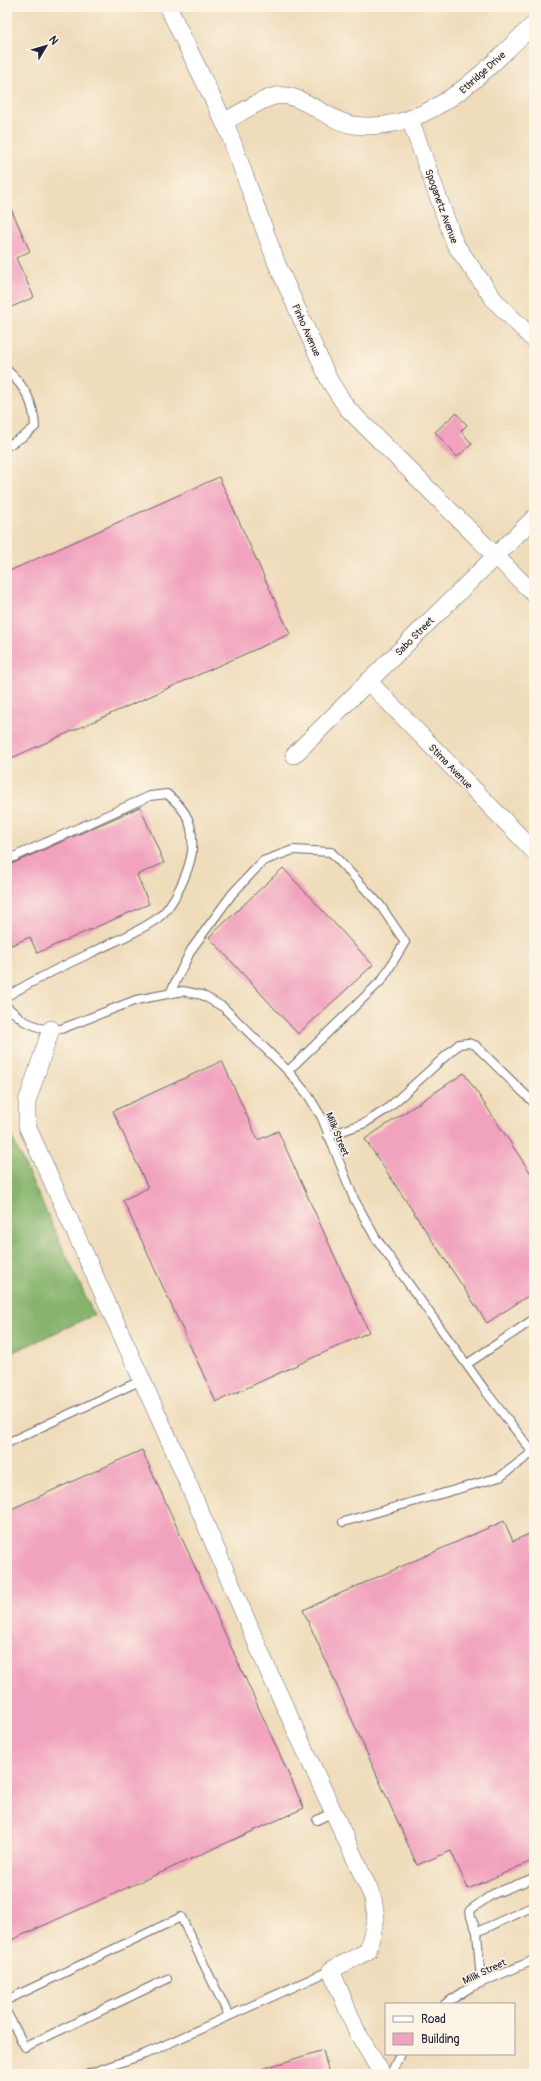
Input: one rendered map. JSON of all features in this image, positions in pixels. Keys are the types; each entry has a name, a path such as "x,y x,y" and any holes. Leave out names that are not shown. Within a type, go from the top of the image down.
{"street":[{"name":"Pinho Avenue","path":"168,7 224,122 277,264 329,380 343,402 534,594"},
{"name":"Ethridge Drive","path":"224,122 273,96 292,95 336,120 352,124 386,125 410,119 453,98 471,84 534,24"},
{"name":"Spoganetz Avenue","path":"410,119 455,244 496,301 534,340"},
{"name":"Sabo Street","path":"294,755 534,518"},
{"name":"Stima Avenue","path":"368,682 534,852"},
{"path":"51,1029 27,1102 27,1126 142,1380 268,1670 373,1898 376,1917 368,1951 331,1970 357,2032 382,2074"}],"lane":[{"path":"7,370 21,383 34,409 35,427 24,436 7,446"},
{"path":"7,860 150,796 167,794 180,804 190,821 193,836 190,865 178,892 159,917 130,934 47,973 7,996"},
{"path":"170,994 191,950 232,894 263,861 293,850 331,852 380,904 405,942 382,980 288,1071"},
{"name":"Milik Street","path":"7,1007 24,1021 43,1029 61,1029 136,1000 183,991 202,994 223,1007 288,1071 308,1095 322,1118 354,1199 375,1237 533,1453"},
{"path":"328,1136 365,1123 386,1109 459,1044 468,1042 475,1046 534,1103"},
{"path":"467,1364 534,1319"},
{"path":"7,1443 142,1380"},
{"path":"343,1522 500,1477 533,1453"},
{"path":"317,1820 333,1812"},
{"path":"481,1982 477,1932 470,1910 493,1894 534,1878"},
{"path":"477,1932 534,1906"},
{"path":"7,2000 181,1917 229,2016"},
{"name":"Milik Street","path":"447,2003 481,1982 534,1960"},
{"path":"88,2074 144,2054 331,1970"},
{"path":"7,2013 25,2047 167,1979"},
{"path":"391,2074 400,2055"}],"green space":[{"path":"7,1127 94,1315 7,1355"}],"building":[{"path":"7,200 30,251 16,258 34,297 7,309"},
{"path":"456,413 467,425 461,431 472,444 457,457 435,432"},
{"path":"219,477 290,634 7,760 7,572"},
{"path":"140,807 164,863 137,875 149,904 37,953 30,937 7,947 7,866"},
{"path":"283,868 373,965 298,1034 209,937"},
{"path":"222,1061 258,1140 278,1131 369,1332 216,1402 123,1200 148,1188 113,1111"},
{"path":"464,1073 534,1178 534,1292 487,1323 365,1139"},
{"path":"142,1450 304,1808 7,1942 7,1511"},
{"path":"504,1521 513,1541 534,1532 534,1860 468,1889 451,1851 417,1865 303,1610"},
{"path":"323,2050 329,2074 255,2074 255,2071"}]}
